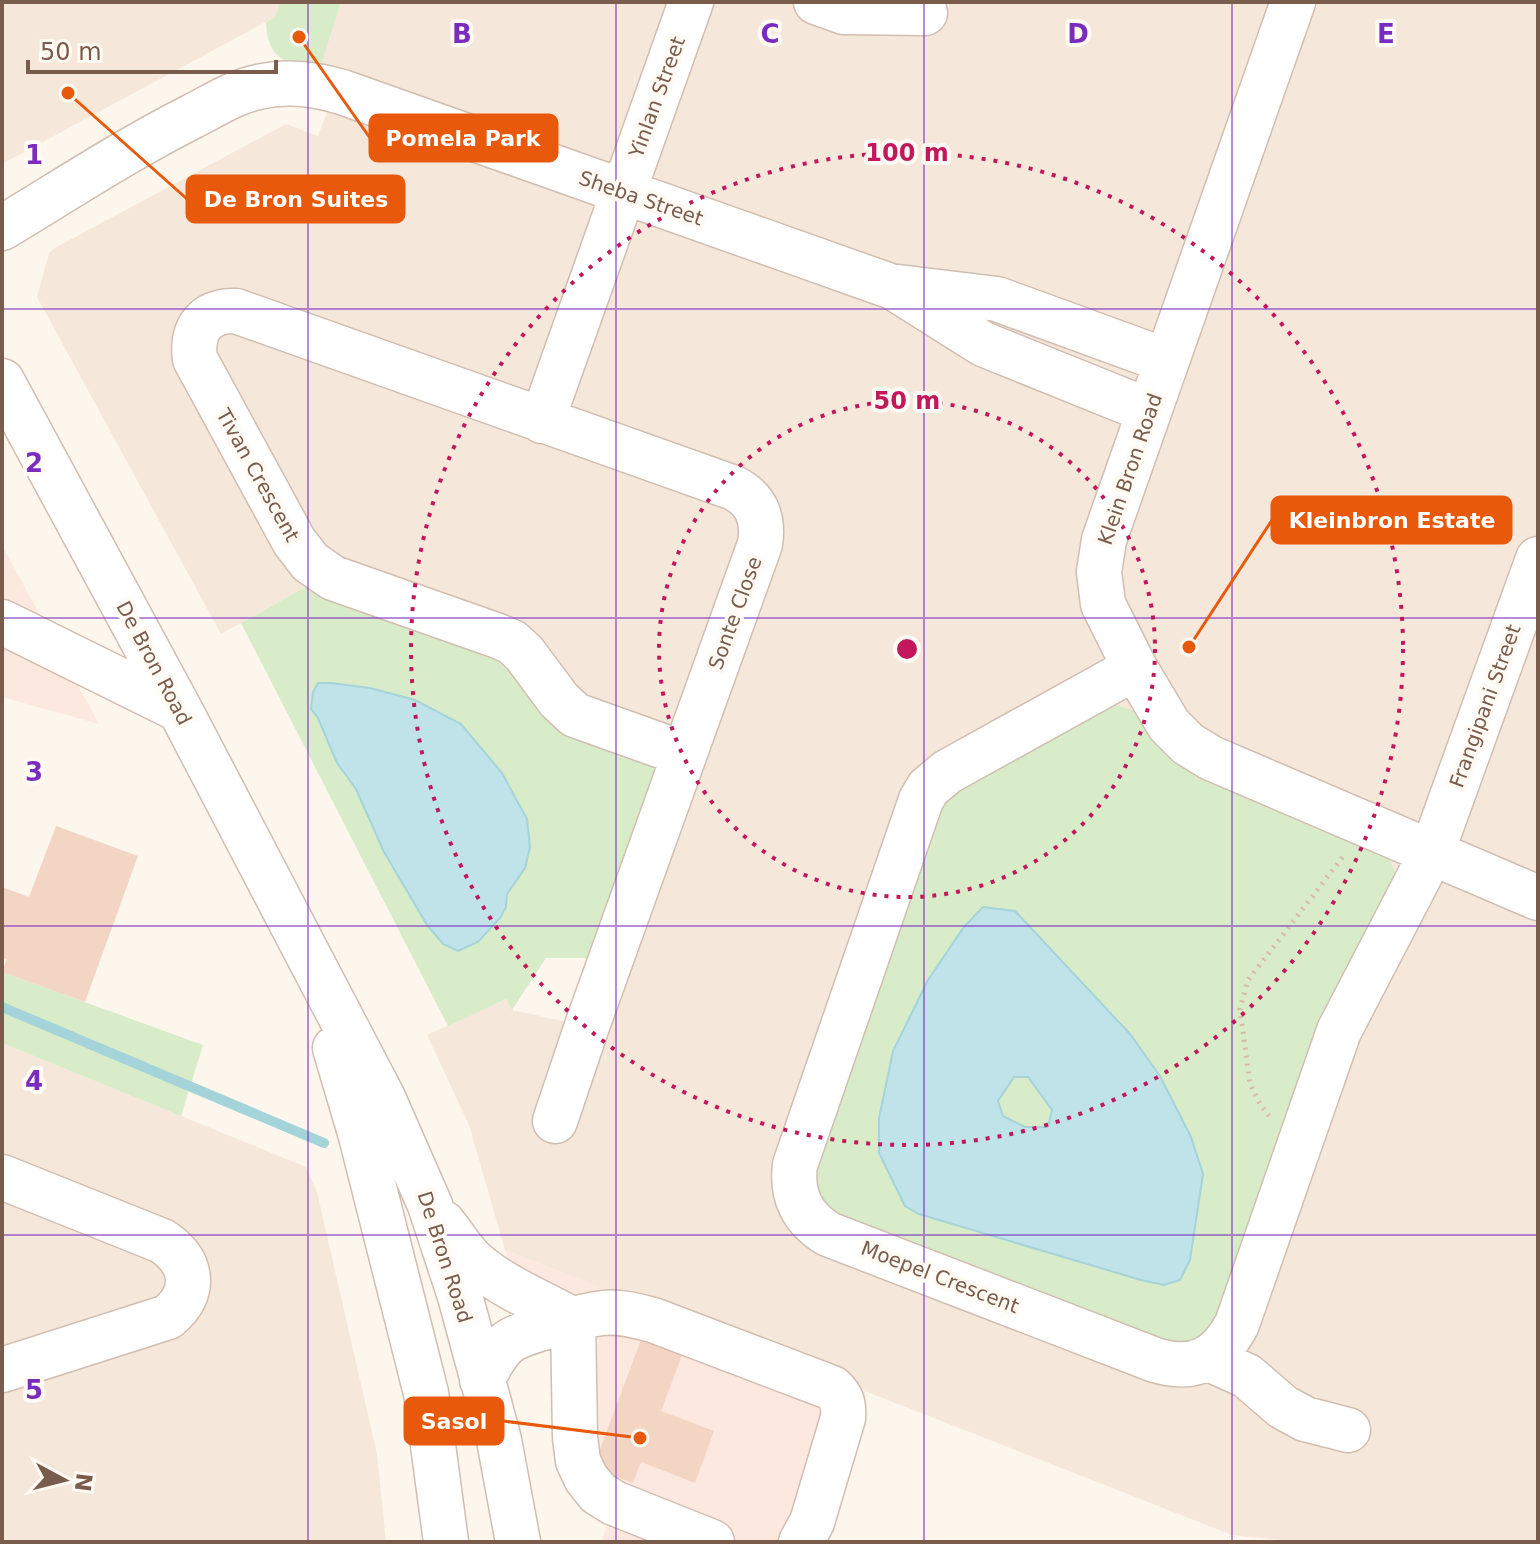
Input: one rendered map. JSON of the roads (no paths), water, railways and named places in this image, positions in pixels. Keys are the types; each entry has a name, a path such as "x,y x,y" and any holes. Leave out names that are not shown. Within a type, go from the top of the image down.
{"street":[{"name":"Yinlan Street","path":"623,192 691,2"},
{"path":"816,2 844,12 925,13"},
{"name":"Klein Bron Road","path":"1293,2 1104,540 1099,572 1103,604 1135,668 1169,725 1188,744 1211,758 1538,898"},
{"name":"Sheba Street","path":"2,228 154,135 232,96 255,87 300,83 342,92 890,286 997,299 1167,361"},
{"path":"542,421 623,192"},
{"name":"Sheba Street","path":"890,286 983,344 1149,411"},
{"name":"Tivan Crescent","path":"542,421 236,311 216,313 207,319 195,337 195,359 294,541 310,562 333,578 512,642 575,715 684,754"},
{"path":"1039,368 1057,321"},
{"name":"De Bron Road","path":"2,381 180,710 383,1098 430,1205 460,1296 499,1440 518,1542"},
{"name":"Sonte Close","path":"542,421 734,488 751,500 761,518 762,531 760,544 555,1121"},
{"name":"Frangipani Street","path":"1432,852 1538,559"},
{"path":"2,622 180,710"},
{"name":"Moepel Crescent","path":"1135,668 947,772 928,788 921,800 793,1178 799,1205 817,1227 828,1234 1155,1360 1181,1365 1207,1358"},
{"path":"1207,1358 1220,1350 1237,1324 1339,1031 1432,852"},
{"name":"De Bron Road","path":"304,946 361,1136 426,1393 446,1542"},
{"path":"2,1177 162,1241 182,1259 188,1285 185,1298 168,1317 2,1370"},
{"path":"430,1205 471,1258 503,1281 573,1320"},
{"path":"482,1380 508,1342 526,1333 604,1312 653,1320 832,1388 844,1406 843,1418 812,1522 801,1542"},
{"path":"573,1320 575,1437 578,1461 586,1478 598,1493 614,1503 712,1542"},
{"path":"1207,1358 1247,1376 1283,1407 1305,1419 1348,1430"}],"water":[{"path":"318,683 370,688 415,700 461,724 502,773 527,819 530,847 525,868 507,894 506,907 500,918 478,942 458,951 443,944 427,925 384,852 356,789 337,763 318,718 311,709 313,692"},
{"path":"983,907 1015,911 1130,1034 1160,1076 1191,1137 1203,1174 1190,1260 1180,1280 1164,1285 1141,1280 919,1214 905,1206 879,1153 879,1118 893,1051 928,980 964,927","holes":["1014,1077 1028,1077 1052,1110 1048,1127 1025,1127 1003,1116 998,1101"]}],"waterway":[{"path":"2,1007 324,1143"}],"place":[{"name":"Pomela Park","path":"299,37"},
{"name":"De Bron Suites","path":"68,93"},
{"name":"Kleinbron Estate","path":"1189,647"},
{"name":"Sasol","path":"640,1438"}]}
